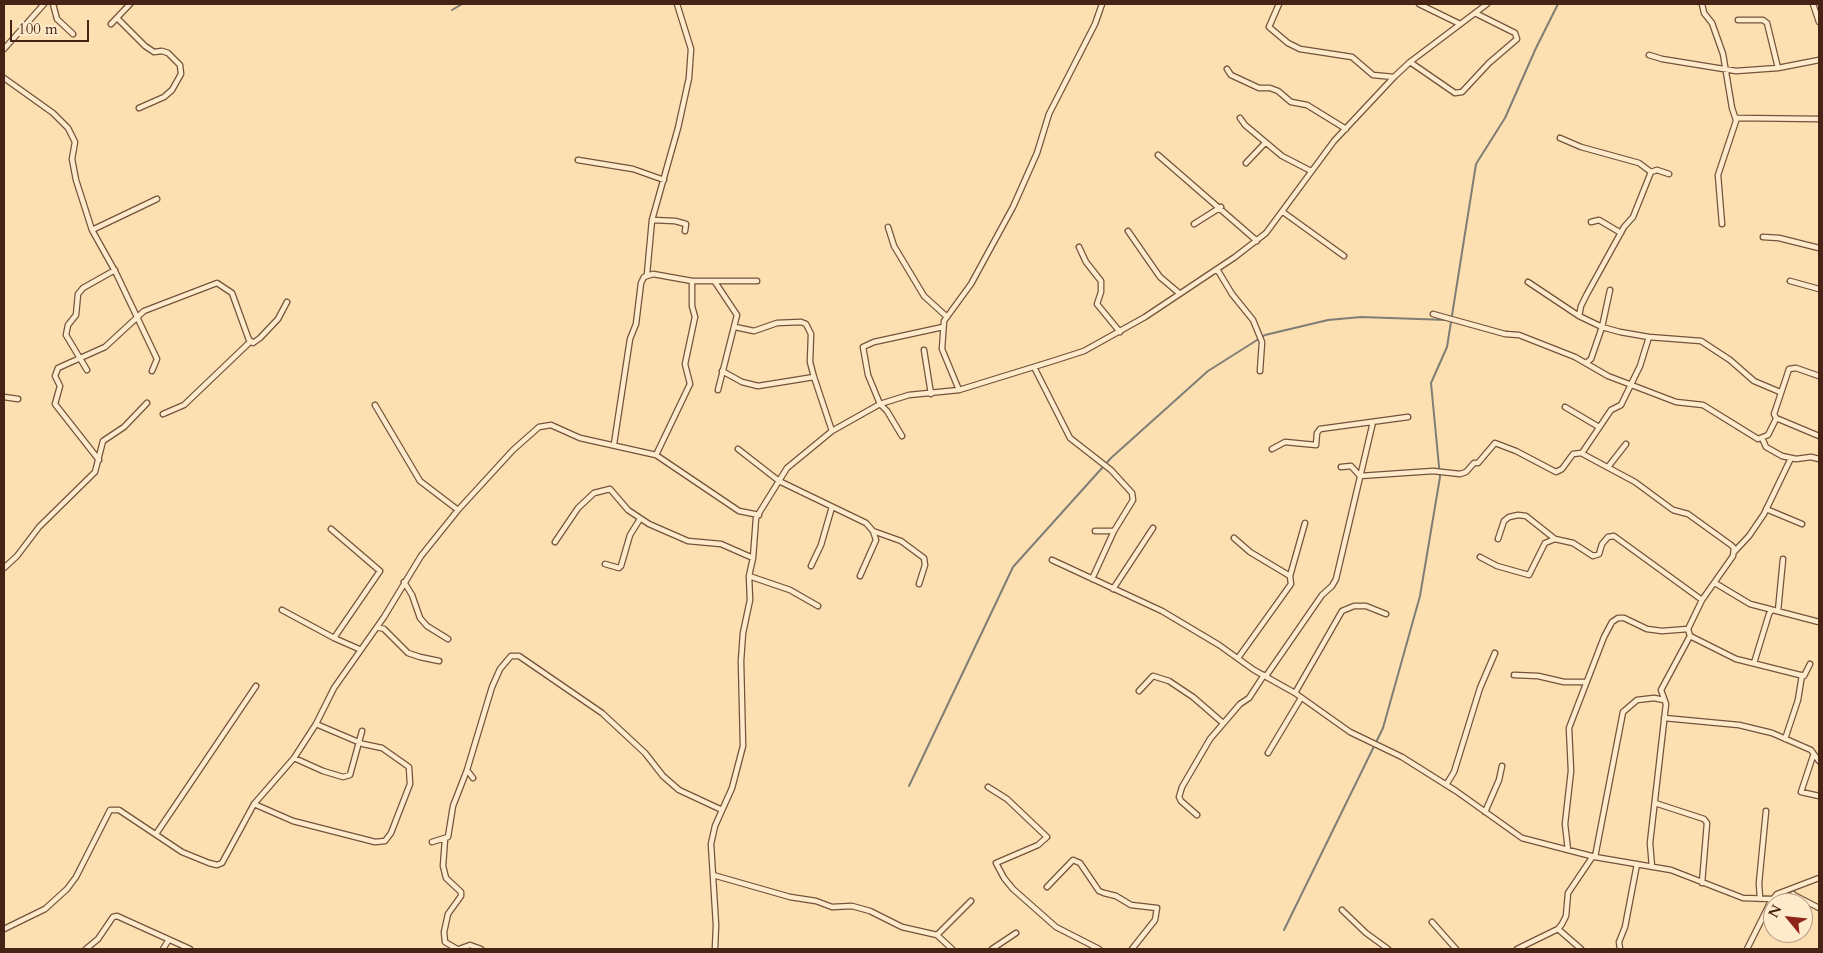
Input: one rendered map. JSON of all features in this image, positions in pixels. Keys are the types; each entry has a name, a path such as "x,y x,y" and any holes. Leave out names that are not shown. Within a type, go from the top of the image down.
{"street":[{"path":"4,49 44,4"},
{"path":"53,4 57,19 73,34"},
{"path":"111,24 118,19 130,4"},
{"path":"614,444 630,339 636,324 640,283 647,274 652,220 664,180 689,78 691,49 677,4"},
{"path":"959,390 942,349 943,327 946,316 971,284 1013,207 1037,153 1049,114 1095,24 1102,4"},
{"path":"1279,4 1269,27 1288,43 1300,49 1352,57 1373,75 1394,78"},
{"path":"1419,4 1428,6 1460,24"},
{"path":"715,949 716,926 712,834 732,788 743,746 741,661 743,633 750,600 749,576 753,558 756,518 787,468 832,431 880,404 910,395 959,390 1084,351 1120,332 1217,269 1258,241 1283,212 1311,171 1346,129 1410,62 1487,4"},
{"path":"1702,4 1704,13 1712,23 1717,38 1726,70 1732,108 1736,120 1718,175 1722,224"},
{"path":"1813,4 1819,22"},
{"path":"1410,62 1455,93 1462,92 1489,63 1517,39 1515,33 1475,13"},
{"path":"118,19 145,46 154,52 162,51 168,53 180,65 181,74 172,90 164,97 140,108"},
{"path":"1738,20 1763,20 1766,24 1778,68"},
{"path":"1649,55 1662,60 1726,70 1778,68 1819,60"},
{"path":"1227,69 1231,75 1259,88 1270,88 1278,91 1291,102 1307,105 1346,129"},
{"path":"4,78 53,113 68,128 75,142 72,160 76,180 92,230 114,270 157,359 152,372"},
{"path":"1736,120 1739,117 1793,120 1819,119"},
{"path":"1240,118 1265,143 1282,156 1311,171"},
{"path":"1560,138 1639,163 1651,172"},
{"path":"1246,163 1265,143"},
{"path":"1158,155 1221,207 1258,241"},
{"path":"578,160 633,169 664,180"},
{"path":"1579,316 1581,306 1621,233 1633,217 1651,172 1657,170 1669,174"},
{"path":"92,230 157,199"},
{"path":"1194,224 1221,207"},
{"path":"1283,212 1344,256"},
{"path":"652,220 675,221 686,224 685,231"},
{"path":"1591,222 1605,223 1621,233"},
{"path":"888,227 894,246 924,296 946,316"},
{"path":"1128,231 1160,277 1179,293"},
{"path":"1763,237 1779,238 1819,248"},
{"path":"1079,247 1086,262 1101,280 1101,292 1097,304 1120,332"},
{"path":"1217,269 1232,294 1254,320 1262,342 1260,371"},
{"path":"87,370 66,335 68,325 76,316 78,294 83,288 114,270"},
{"path":"647,274 692,281 757,281"},
{"path":"656,455 690,384 685,364 695,317 692,306 692,281"},
{"path":"1790,281 1819,290"},
{"path":"716,282 737,315 735,327 728,343 718,390"},
{"path":"1528,282 1579,316 1602,327 1649,337 1701,341 1730,360 1754,381 1780,392"},
{"path":"99,460 55,404 60,386 55,376 58,368 105,347 144,311 217,283 232,294 251,341"},
{"path":"1586,363 1591,359 1602,327 1610,290"},
{"path":"163,414 184,405 251,341 253,343 260,338 278,319 287,302"},
{"path":"1433,314 1505,334 1519,335 1586,363 1608,376 1632,383 1676,402 1703,405 1753,436 1762,438 1768,435 1776,419 1774,414 1789,369 1796,368 1818,374"},
{"path":"735,327 754,331 777,323 801,322 806,324 811,334 810,362 832,431"},
{"path":"902,436 888,411 880,404 868,375 864,346 943,327"},
{"path":"1582,453 1611,410 1621,405 1632,383 1649,337"},
{"path":"924,350 931,394"},
{"path":"1034,367 1070,438 1111,470 1132,493 1133,500 1114,531 1092,579"},
{"path":"722,371 742,382 758,386 814,377"},
{"path":"4,397 18,399"},
{"path":"4,568 18,556 39,527 95,472 103,442 124,427 147,403"},
{"path":"375,406 420,481 458,510"},
{"path":"1565,407 1599,427"},
{"path":"1272,450 1285,442 1316,445 1317,434 1320,429 1408,417"},
{"path":"1776,419 1819,436"},
{"path":"1197,815 1181,802 1180,792 1205,746 1240,704 1249,698 1322,595 1334,583 1373,422"},
{"path":"4,929 45,909 67,889 76,877 110,810 119,810 182,852 216,865 222,863 254,804 294,758 316,724 334,688 359,649 377,627 404,582 458,510 513,450 539,427 551,424 580,438 614,444 656,455 738,511 759,515"},
{"path":"1762,438 1766,447 1771,451 1791,458 1811,456 1819,459"},
{"path":"1341,467 1350,466 1360,476 1433,471 1460,474 1478,463 1495,444 1516,451 1556,472 1562,470 1573,454 1582,453 1642,486 1673,510 1688,514 1728,542 1734,548 1734,552"},
{"path":"1608,467 1626,444"},
{"path":"738,449 779,482 866,524 873,531 901,541 924,558 925,565 919,584"},
{"path":"1652,867 1650,843 1666,704 1661,690 1690,636 1688,629 1702,600 1734,552 1749,536 1766,509 1791,458"},
{"path":"555,542 578,508 594,493 610,489 622,504 640,519 683,539 721,544 753,558"},
{"path":"811,566 821,545 832,507"},
{"path":"1766,509 1802,524"},
{"path":"1498,539 1504,521 1509,517 1518,515 1526,516 1555,539 1573,543 1593,556 1599,554 1602,544 1608,537 1614,536 1702,600"},
{"path":"605,564 619,568 622,566 630,534 640,519"},
{"path":"1238,658 1291,584 1290,576 1304,523"},
{"path":"1113,588 1153,528"},
{"path":"330,529 380,570 334,638"},
{"path":"860,576 876,540 873,531"},
{"path":"1095,531 1114,531"},
{"path":"1234,538 1250,552 1290,576"},
{"path":"1480,557 1497,566 1529,575 1545,543 1555,539"},
{"path":"1778,611 1783,559"},
{"path":"1052,560 1162,611 1220,645 1265,676 1295,693 1350,732 1402,757 1446,785 1522,838 1594,857 1678,872 1743,898 1762,899 1759,883 1766,812"},
{"path":"749,576 790,590 818,606"},
{"path":"404,582 412,595 420,618 427,626 448,640"},
{"path":"1715,583 1750,604 1819,622"},
{"path":"1295,693 1342,611 1354,606 1366,606 1386,614"},
{"path":"282,610 359,649"},
{"path":"1754,663 1769,614 1772,610"},
{"path":"1568,850 1565,824 1571,771 1569,728 1585,682 1612,622 1618,618 1624,618 1647,629 1662,631 1688,629"},
{"path":"377,627 384,629 408,653 420,658 439,661"},
{"path":"1690,636 1736,659 1802,675 1807,674 1810,664"},
{"path":"1446,785 1454,772 1480,688 1495,653"},
{"path":"481,949 470,945 458,949 446,942 444,932 448,914 461,896 461,892 446,878 443,866 446,839 451,828 453,806 467,770 492,687 500,669 511,656 519,656 602,713 645,753 663,776 679,790 722,810"},
{"path":"1514,675 1538,676 1564,682 1585,682"},
{"path":"1785,739 1798,700 1802,675"},
{"path":"1139,690 1153,676 1170,681 1193,697 1223,723"},
{"path":"156,834 256,686"},
{"path":"1268,753 1301,698"},
{"path":"1517,949 1558,929 1566,916 1568,894 1594,857 1623,712 1637,700 1654,698 1664,700"},
{"path":"1664,718 1739,725 1772,733 1811,750 1813,756 1819,761"},
{"path":"254,804 293,821 375,842 385,841 410,784 409,767 382,748 358,742 316,724"},
{"path":"294,758 323,772 343,776 350,775 362,731"},
{"path":"1813,756 1801,792 1819,796"},
{"path":"1485,812 1499,780 1502,766"},
{"path":"467,770 473,778"},
{"path":"988,787 1007,799 1047,837 1038,845 996,863 1004,878 1012,889 1056,927 1099,949"},
{"path":"1655,803 1704,819 1707,823 1702,883"},
{"path":"432,842 446,839"},
{"path":"1047,887 1074,860 1080,863 1100,891 1116,896 1131,905 1157,908 1155,920 1132,949"},
{"path":"1620,949 1619,942 1626,919 1637,864"},
{"path":"713,875 790,897 816,901 832,907 852,906 870,911 902,927 937,935 952,949"},
{"path":"1793,893 1819,878"},
{"path":"937,935 971,901"},
{"path":"1342,910 1366,933 1388,949"},
{"path":"86,949 98,939 113,918 117,916 190,949"},
{"path":"1747,949 1763,917"},
{"path":"1432,922 1438,926 1456,949"},
{"path":"1558,929 1581,949"},
{"path":"992,949 1016,933"},
{"path":"163,949 168,940"}],"waterway":[{"path":"452,10 462,4"},
{"path":"1284,930 1383,728 1420,596 1440,477 1431,383 1447,347 1476,164 1505,118 1558,4"},
{"path":"909,786 1013,567 1111,458 1208,371 1265,335 1328,320 1361,317 1447,320"}]}
